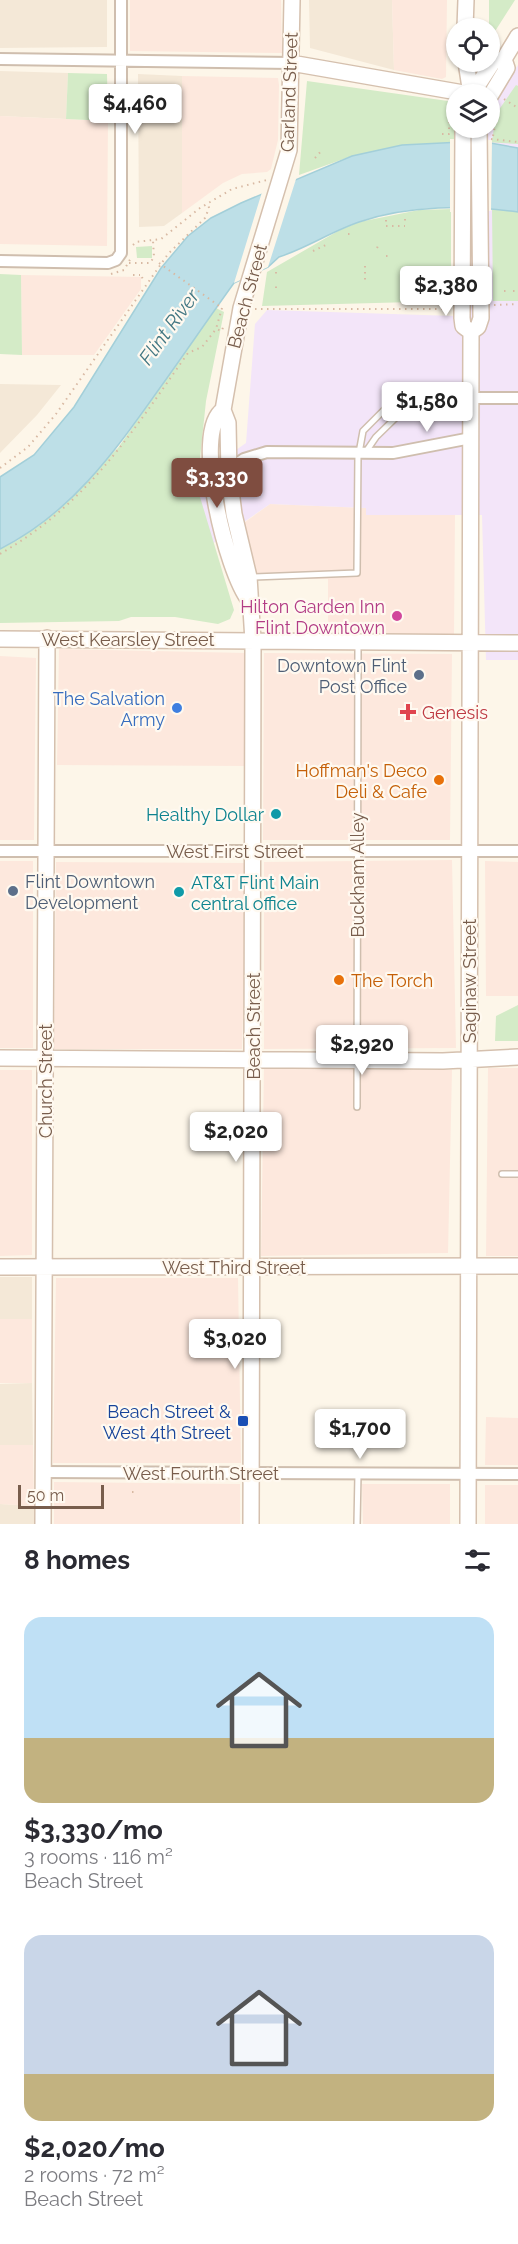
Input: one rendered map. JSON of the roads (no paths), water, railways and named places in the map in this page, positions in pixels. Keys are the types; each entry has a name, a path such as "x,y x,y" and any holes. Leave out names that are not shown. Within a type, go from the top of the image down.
{"street":[{"path":"0,261 105,263 117,259 122,246 121,0"},
{"name":"Garland Street","path":"274,182 290,143 292,0"},
{"path":"465,0 465,18"},
{"path":"478,84 493,62 504,59 518,36"},
{"path":"0,59 291,63 446,90"},
{"path":"500,86 507,68 504,59"},
{"path":"462,138 462,323 471,332 477,329 480,322 486,138"},
{"name":"Beach Street","path":"251,1524 253,641 249,600 243,579 234,514 229,468 228,423 223,410 233,343 274,182"},
{"name":"Saginaw Street","path":"468,1524 471,332"},
{"path":"471,398 518,398"},
{"name":"Beach Street","path":"223,410 215,418 213,428 213,480 222,538 243,579"},
{"path":"213,480 250,457 267,452 382,453 417,450 471,438"},
{"name":"Church Street","path":"43,1524 47,638"},
{"name":"West Kearsley Street","path":"0,639 518,643"},
{"name":"West First Street","path":"0,851 518,851"},
{"path":"0,1059 469,1059 518,1057"},
{"name":"West Third Street","path":"0,1267 518,1266"},
{"name":"West Fourth Street","path":"43,1472 518,1474"}],"lane":[{"path":"243,579 268,574 356,574 360,453 363,431 394,400 400,397 471,398"},
{"path":"360,453 413,400 423,397"},
{"name":"Buckham Alley","path":"357,1107 358,643"},
{"path":"502,1174 518,1174"},
{"path":"357,1524 358,1474"}],"water":[{"name":"Flint River","path":"485,142 518,148 518,212 479,208 438,208 378,216 349,226 279,257 268,267 234,283 140,415 88,481 48,518 25,535 0,549 0,477 34,455 74,407 161,268 188,236 211,218 241,203 352,156 402,145"}],"place":[{"name":"Hilton Garden Inn Flint Downtown","path":"397,616"},
{"name":"Downtown Flint Post Office","path":"419,675"},
{"name":"The Salvation Army","path":"177,708"},
{"name":"Genesis","path":"408,712"},
{"name":"Hoffman's Deco Deli & Cafe","path":"439,780"},
{"name":"Healthy Dollar","path":"276,814"},
{"name":"Flint Downtown Development","path":"13,891"},
{"name":"AT&T Flint Main central office","path":"179,892"},
{"name":"The Torch","path":"339,980"},
{"name":"Beach Street & West 4th Street","path":"243,1421"}]}
